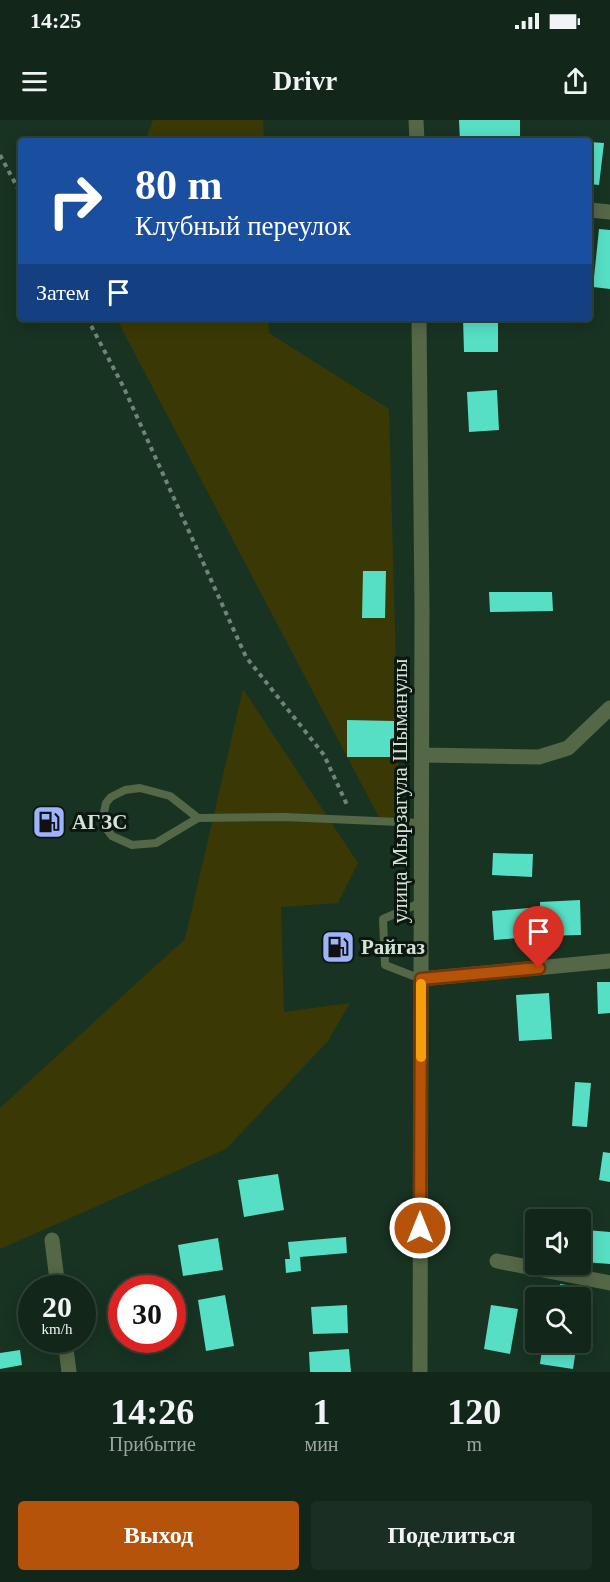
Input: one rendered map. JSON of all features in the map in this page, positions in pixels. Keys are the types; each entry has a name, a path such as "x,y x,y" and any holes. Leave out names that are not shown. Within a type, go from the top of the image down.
{"street":[{"path":"416,120 417,138"},
{"path":"592,210 610,212"},
{"name":"улица Мырзагула Шыманулы","path":"419,321 422,755 420,1372"},
{"path":"422,755 539,757 568,748 610,708"},
{"path":"421,979 610,961"},
{"path":"51,1240 56,1275"},
{"path":"497,1261 610,1283"},
{"path":"67,1353 69,1372"}],"lane":[{"path":"198,818 170,796 140,788 125,790 111,797 103,810 105,827 112,836 132,845 156,843 198,818 285,817 421,823"},
{"path":"420,903 383,919 385,965 421,979"}],"path":[{"path":"0,155 18,188"},
{"path":"89,321 123,386 246,657 324,754 354,821"}],"shaded area":[{"path":"153,120 263,120 264,138 146,138"},
{"path":"118,321 268,321 269,333 389,409 400,817 382,823"},
{"path":"243,689 358,863 338,903 281,907 284,1012 350,1003 328,1041 226,1149 0,1249 0,1108 185,939"}],"building":[{"path":"459,120 520,120 520,138 460,138"},
{"path":"592,142 604,143 599,185 592,184"},
{"path":"599,229 610,230 610,289 593,287"},
{"path":"463,321 498,321 498,352 464,352"},
{"path":"497,390 499,430 469,432 467,392"},
{"path":"363,571 386,571 385,618 362,618"},
{"path":"489,592 552,592 553,611 490,612"},
{"path":"347,720 394,721 394,757 347,757"},
{"name":"АГЗС","path":"53,806 58,834 45,837 39,809"},
{"path":"493,853 533,854 532,877 492,875"},
{"path":"580,900 581,935 541,936 540,902"},
{"path":"529,908 531,937 494,940 492,911"},
{"name":"Райгаз","path":"348,937 349,955 329,957 328,938"},
{"path":"597,982 610,982 610,1013 598,1014"},
{"path":"549,993 552,1039 519,1041 516,995"},
{"path":"575,1082 591,1083 587,1127 572,1126"},
{"path":"603,1152 610,1153 610,1182 599,1180"},
{"path":"278,1174 284,1210 244,1217 238,1180"},
{"path":"591,1230 610,1232 610,1264 591,1263"},
{"path":"346,1237 347,1253 300,1257 301,1271 286,1273 285,1259 290,1259 288,1242"},
{"path":"218,1238 223,1270 183,1275 178,1245"},
{"path":"560,1284 579,1287 560,1287"},
{"path":"225,1295 234,1346 206,1351 198,1300"},
{"path":"347,1305 348,1333 313,1334 311,1307"},
{"path":"491,1305 518,1309 510,1354 484,1349"},
{"path":"349,1349 351,1372 310,1372 309,1352"},
{"path":"18,1350 22,1365 0,1369 0,1353"},
{"path":"542,1353 575,1353 573,1369 540,1364"}],"slow traffic":[{"path":"421,984 421,1057"}],"place":[{"name":"АГЗС","path":"49,822"},
{"name":"Райгаз","path":"338,947"}],"route":[{"path":"420,1228 421,979 539,968"}]}
